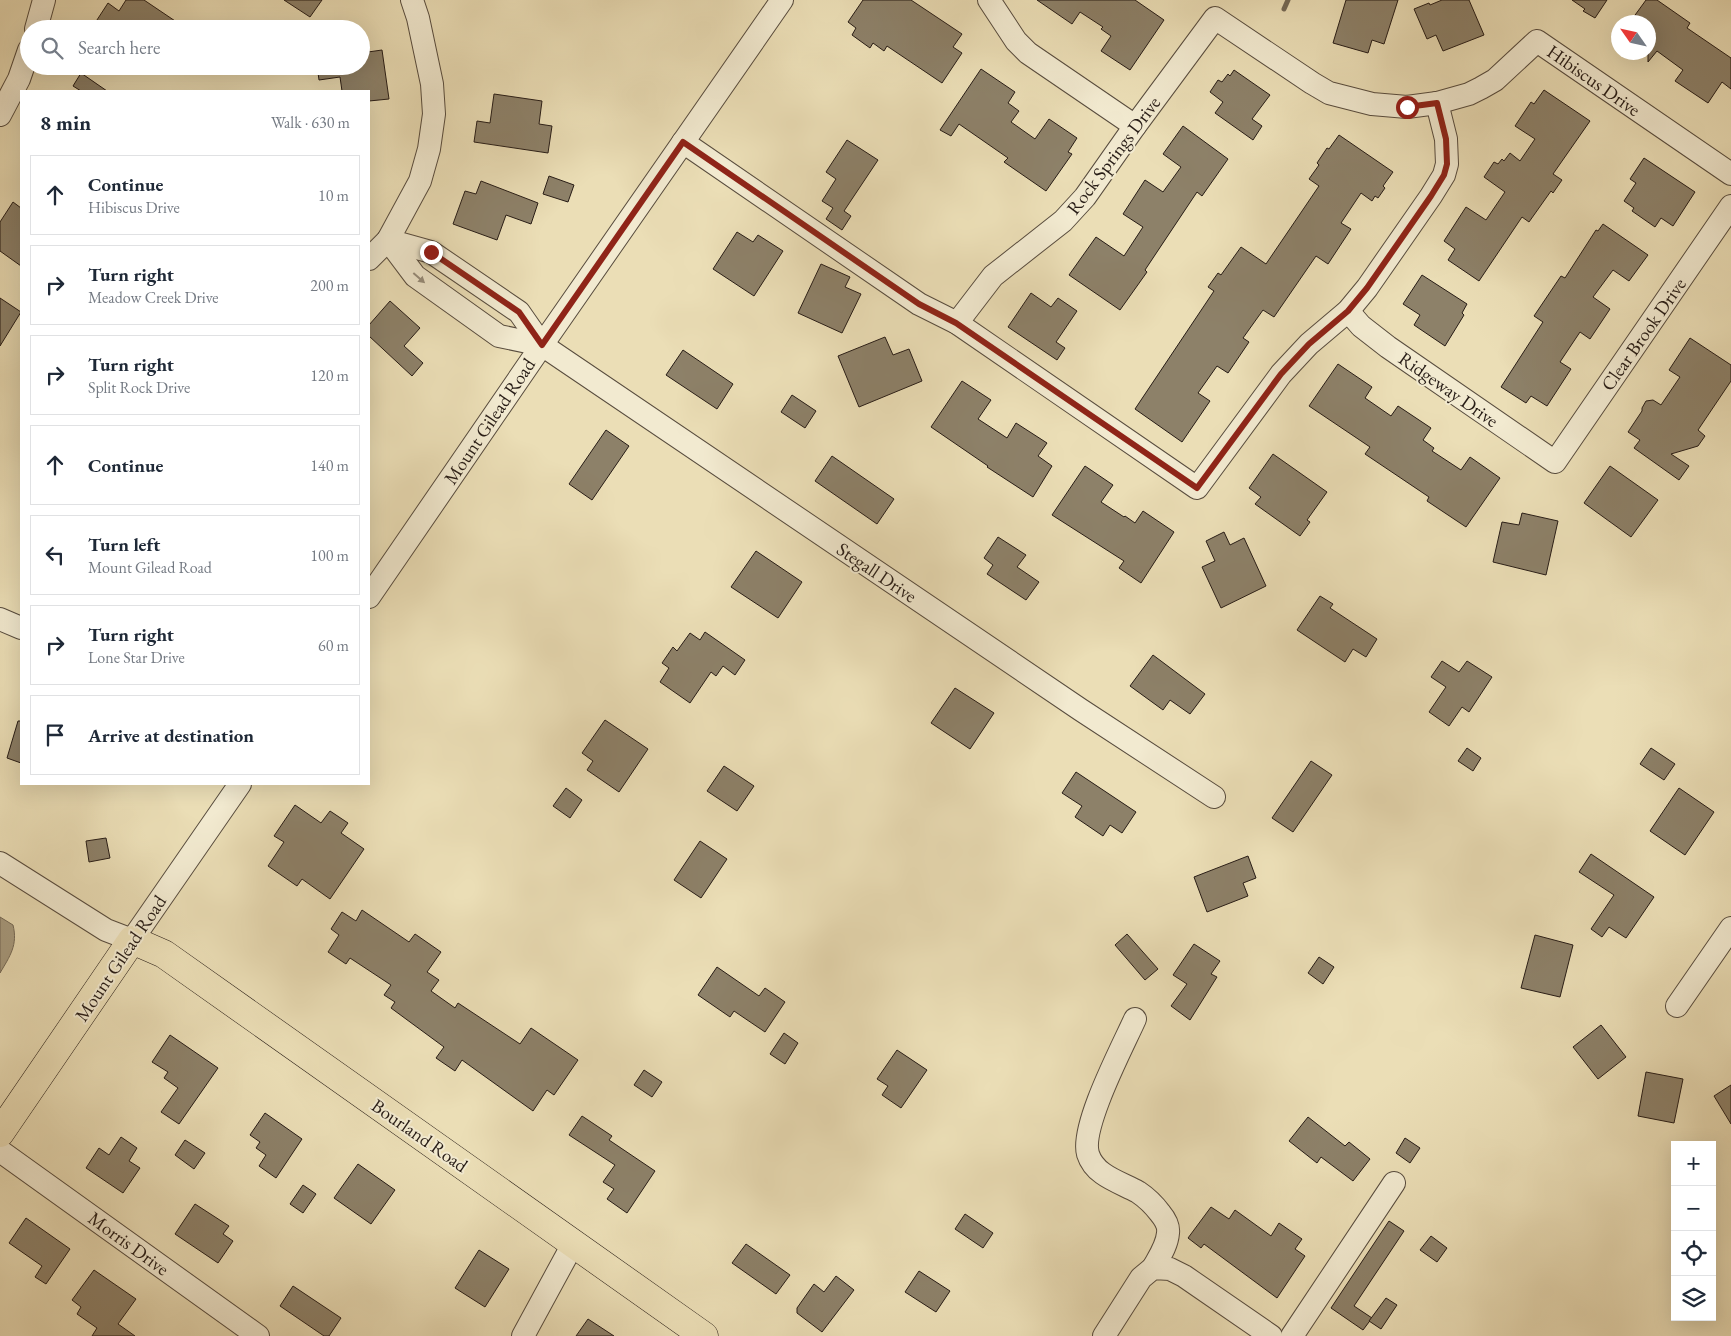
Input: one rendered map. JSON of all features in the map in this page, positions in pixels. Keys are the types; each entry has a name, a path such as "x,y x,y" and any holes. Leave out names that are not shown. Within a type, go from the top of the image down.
{"main road":[{"name":"Mount Gilead Road","path":"0,1133 132,940"},
{"name":"Bourland Road","path":"132,940 164,954 704,1336"}],"street":[{"path":"38,20 44,0"},
{"path":"370,258 388,240 420,181 429,149 434,114 432,84 418,18 412,0"},
{"name":"Mount Gilead Road","path":"370,596 782,0"},
{"path":"989,0 1016,41 1028,53 1135,126"},
{"name":"Rock Springs Drive","path":"956,323 993,276 1063,221 1073,210 1096,182 1215,18"},
{"name":"Hibiscus Drive","path":"1215,18 1312,84 1330,92 1372,104 1391,106 1407,107 1437,103 1469,94 1495,80 1537,41 1731,174"},
{"path":"0,115 20,75"},
{"path":"683,142 919,304 956,323 1197,488 1281,374 1309,344 1348,311 1379,272 1431,196 1444,175 1447,164 1446,145 1437,103"},
{"name":"Clear Brook Drive","path":"1555,462 1731,206"},
{"path":"388,240 431,252 519,312 542,345"},
{"path":"388,240 415,276 499,336 542,345"},
{"name":"Ridgeway Drive","path":"1348,311 1361,326 1388,347 1555,462"},
{"name":"Stegall Drive","path":"542,345 1073,704 1214,797"},
{"path":"0,619 20,628"},
{"name":"Mount Gilead Road","path":"132,940 239,785"},
{"path":"0,863 106,930 132,940"},
{"path":"1677,1006 1731,928"},
{"path":"1104,1336 1141,1278 1153,1268 1165,1246 1168,1232 1166,1220 1152,1203 1139,1193 1108,1177 1095,1166 1088,1154 1087,1138 1091,1122 1104,1087 1135,1019"},
{"name":"Morris Drive","path":"0,1151 258,1336"},
{"path":"1292,1336 1394,1183"},
{"path":"523,1336 573,1244"},
{"path":"1153,1268 1170,1269 1184,1276 1271,1336"}],"shaded area":[{"path":"0,917 13,925 14,944 10,956 0,973"}],"building":[{"path":"126,0 144,0 174,20 97,20 108,3 119,11"},
{"path":"284,0 322,0 310,17"},
{"path":"863,0 911,0 962,34 953,47 962,53 942,83 887,46 884,51 873,43 870,48 852,35 856,28 848,22"},
{"path":"1037,0 1135,0 1164,20 1130,70 1101,51 1111,36 1101,29 1103,27 1080,12 1072,24"},
{"path":"1346,0 1398,0 1384,44 1372,40 1368,53 1333,43"},
{"path":"1442,0 1469,0 1484,35 1443,51 1436,35 1427,39 1414,9"},
{"path":"1572,0 1607,0 1595,18 1583,11 1585,9"},
{"path":"1646,0 1657,0 1690,23 1687,28 1731,58 1731,89 1722,82 1708,103 1675,81 1683,70 1657,51 1656,52 1656,15 1635,15"},
{"path":"382,50 389,99 370,101 370,90 342,90 340,77 319,80 318,75 370,75 370,52"},
{"path":"981,69 1015,92 1008,103 1019,111 1011,122 1035,139 1049,119 1077,138 1068,152 1072,154 1046,191 1004,162 1008,158 959,124 951,136 940,130"},
{"path":"1234,70 1270,95 1252,119 1262,126 1253,140 1215,113 1223,102 1210,92 1218,80 1222,82"},
{"path":"80,75 84,75 106,90 79,90 73,86"},
{"path":"1544,90 1590,121 1553,174 1562,180 1553,193 1551,191 1529,222 1522,217 1479,281 1448,260 1455,249 1444,241 1466,207 1486,220 1505,192 1484,177 1494,162 1498,164 1502,159 1504,161 1510,153 1520,161 1535,139 1515,126 1531,102 1534,104"},
{"path":"494,94 542,101 539,124 552,126 548,153 474,142 477,121 490,123"},
{"path":"1183,126 1228,159 1202,196 1197,192 1145,270 1147,272 1120,310 1069,275 1096,237 1124,256 1143,227 1123,214 1145,180 1163,192 1181,167 1163,154"},
{"path":"1339,135 1393,172 1383,186 1385,188 1378,198 1375,196 1372,201 1361,193 1341,223 1351,229 1328,264 1316,256 1274,317 1263,310 1243,338 1249,342 1228,373 1217,366 1198,393 1210,401 1182,442 1135,409 1214,291 1208,287 1218,273 1221,275 1241,247 1266,264 1319,186 1309,179 1319,165 1317,163 1327,148 1329,149"},
{"path":"847,140 878,160 844,211 851,216 842,230 826,219 833,208 822,201 836,179 826,172"},
{"path":"1644,158 1695,192 1673,226 1661,218 1655,227 1632,211 1634,208 1624,201 1636,183 1630,179"},
{"path":"549,176 574,185 568,202 543,194"},
{"path":"481,181 538,203 531,224 506,215 497,240 453,224 465,191 476,194"},
{"path":"13,202 20,207 20,265 0,251 0,222"},
{"path":"1603,224 1648,255 1629,281 1613,270 1593,297 1610,309 1590,339 1580,332 1560,362 1571,369 1547,406 1531,396 1526,403 1501,387 1543,322 1534,316 1561,276 1565,278 1596,230 1598,231"},
{"path":"737,232 753,242 758,235 783,251 754,296 713,269"},
{"path":"821,264 850,277 845,287 861,294 842,333 798,313"},
{"path":"1422,275 1467,304 1462,313 1464,315 1445,346 1414,325 1420,315 1403,304"},
{"path":"1031,293 1051,307 1058,298 1077,311 1056,342 1065,348 1057,360 1008,327"},
{"path":"0,298 20,311 20,314 0,346"},
{"path":"390,301 420,328 404,346 423,363 412,376 370,337 370,324"},
{"path":"885,337 893,355 909,349 922,381 859,407 838,356"},
{"path":"1690,338 1731,365 1731,381 1698,430 1705,436 1698,446 1671,454 1689,466 1679,480 1634,448 1640,440 1628,432 1642,411 1646,401 1653,400 1661,405 1680,377 1669,370"},
{"path":"683,350 733,384 717,409 666,375"},
{"path":"1338,364 1372,387 1365,398 1391,416 1398,406 1431,428 1423,440 1434,448 1432,451 1461,470 1470,457 1500,478 1466,527 1427,501 1429,497 1365,454 1370,447 1309,406"},
{"path":"962,381 991,400 978,419 1007,438 1016,423 1047,443 1038,456 1052,466 1033,497 931,427"},
{"path":"792,395 816,411 805,428 781,412"},
{"path":"606,430 629,446 592,500 569,484"},
{"path":"1273,454 1327,492 1307,520 1310,522 1300,536 1255,504 1261,497 1249,488"},
{"path":"832,456 894,499 877,524 815,481"},
{"path":"1085,466 1113,485 1101,502 1135,523 1143,511 1174,532 1141,583 1119,568 1124,561 1052,515"},
{"path":"1610,466 1658,500 1631,537 1584,503"},
{"path":"1522,513 1558,521 1546,575 1493,562 1502,522 1519,525"},
{"path":"1224,532 1230,545 1244,538 1266,586 1221,608 1202,567 1215,561 1206,541"},
{"path":"998,537 1026,555 1017,567 1039,582 1026,600 987,574 993,565 984,558"},
{"path":"756,551 802,582 778,618 731,587"},
{"path":"1320,596 1333,604 1330,608 1377,639 1366,657 1353,649 1345,662 1297,630"},
{"path":"705,632 745,660 735,675 723,666 716,676 711,672 690,703 660,682 669,668 662,663 673,647 677,651 690,633 700,640"},
{"path":"1153,655 1205,694 1190,714 1170,700 1163,710 1130,686"},
{"path":"1442,661 1459,672 1467,661 1492,677 1469,712 1462,707 1449,726 1429,712 1446,687 1431,677"},
{"path":"955,688 994,713 970,749 931,723"},
{"path":"605,720 648,749 619,792 587,770 593,761 582,753"},
{"path":"18,721 20,721 20,763 7,758"},
{"path":"1467,748 1481,758 1473,771 1458,761"},
{"path":"1651,748 1675,764 1664,780 1640,764"},
{"path":"1311,761 1332,775 1293,832 1272,818"},
{"path":"724,766 754,786 737,811 707,791"},
{"path":"1076,772 1136,812 1122,833 1110,825 1103,836 1075,817 1082,806 1062,793"},
{"path":"566,788 582,800 570,818 553,806"},
{"path":"1679,788 1714,812 1685,855 1650,831"},
{"path":"295,805 321,823 330,811 348,823 341,833 364,849 330,899 302,879 297,886 268,866 284,842 274,836"},
{"path":"106,838 110,858 89,862 86,841"},
{"path":"700,841 727,859 701,898 674,880"},
{"path":"1591,854 1654,897 1626,938 1609,927 1602,937 1591,929 1614,895 1579,872"},
{"path":"1248,856 1256,878 1243,883 1248,896 1207,912 1194,877"},
{"path":"362,910 409,942 415,934 441,952 427,972 439,980 431,991 455,1008 458,1003 520,1044 531,1028 578,1060 554,1095 547,1090 533,1111 462,1060 455,1071 436,1058 444,1047 391,1008 395,1002 384,995 391,985 350,958 346,964 328,952 339,935 331,929 342,912 356,921"},
{"path":"1127,934 1158,969 1145,980 1115,945"},
{"path":"1535,935 1573,945 1560,997 1521,988"},
{"path":"1194,944 1220,961 1211,974 1217,977 1190,1020 1171,1006 1187,984 1173,975"},
{"path":"1319,957 1334,967 1323,984 1308,973"},
{"path":"717,967 759,996 765,988 785,1002 765,1032 734,1011 730,1017 698,995"},
{"path":"1601,1025 1626,1057 1598,1079 1573,1047"},
{"path":"784,1033 798,1043 785,1064 770,1054"},
{"path":"170,1035 218,1068 179,1124 161,1112 178,1088 164,1078 168,1072 152,1062"},
{"path":"897,1050 927,1070 901,1108 882,1095 888,1086 877,1079"},
{"path":"644,1070 662,1082 652,1097 634,1085"},
{"path":"1646,1072 1683,1079 1674,1123 1638,1116"},
{"path":"1731,1085 1731,1124 1714,1096"},
{"path":"265,1113 302,1139 276,1178 259,1166 266,1155 256,1148 260,1142 250,1135"},
{"path":"582,1116 612,1136 609,1140 655,1171 627,1213 607,1199 614,1189 603,1182 615,1165 569,1135"},
{"path":"1308,1117 1345,1146 1349,1142 1370,1159 1353,1181 1321,1157 1317,1163 1289,1141"},
{"path":"121,1137 137,1148 129,1161 140,1168 123,1193 86,1168 99,1148 109,1155"},
{"path":"1405,1138 1420,1148 1410,1163 1396,1153"},
{"path":"185,1140 205,1153 194,1169 175,1155"},
{"path":"358,1164 395,1190 371,1224 334,1198"},
{"path":"303,1185 316,1194 303,1213 290,1204"},
{"path":"195,1204 229,1226 223,1234 233,1241 218,1263 175,1234"},
{"path":"1211,1207 1229,1219 1235,1210 1271,1236 1279,1223 1302,1239 1295,1249 1305,1256 1277,1298 1204,1244 1201,1248 1188,1238"},
{"path":"965,1214 993,1233 983,1248 955,1229"},
{"path":"26,1218 70,1249 46,1284 35,1277 42,1266 9,1243"},
{"path":"1389,1221 1404,1231 1354,1306 1372,1318 1363,1330 1331,1308"},
{"path":"1431,1236 1447,1248 1437,1262 1420,1250"},
{"path":"746,1244 790,1275 776,1294 732,1263"},
{"path":"479,1250 509,1269 485,1307 455,1288"},
{"path":"94,1270 136,1299 118,1324 135,1336 92,1336 97,1328 77,1314 81,1307 72,1300"},
{"path":"919,1271 950,1291 936,1312 905,1292"},
{"path":"836,1276 854,1290 822,1332 797,1313 797,1308 814,1284 824,1292"},
{"path":"293,1286 341,1318 329,1336 324,1336 280,1306"},
{"path":"1386,1298 1397,1305 1381,1329 1369,1321"},
{"path":"588,1319 614,1336 576,1336"}],"waterway":[{"path":"1284,9 1288,0"}],"route":[{"path":"431,252 519,312 542,345 683,142 919,304 956,323 1197,488 1281,374 1309,344 1348,311 1367,288 1444,175 1447,164 1446,139 1437,103 1407,107"}]}
